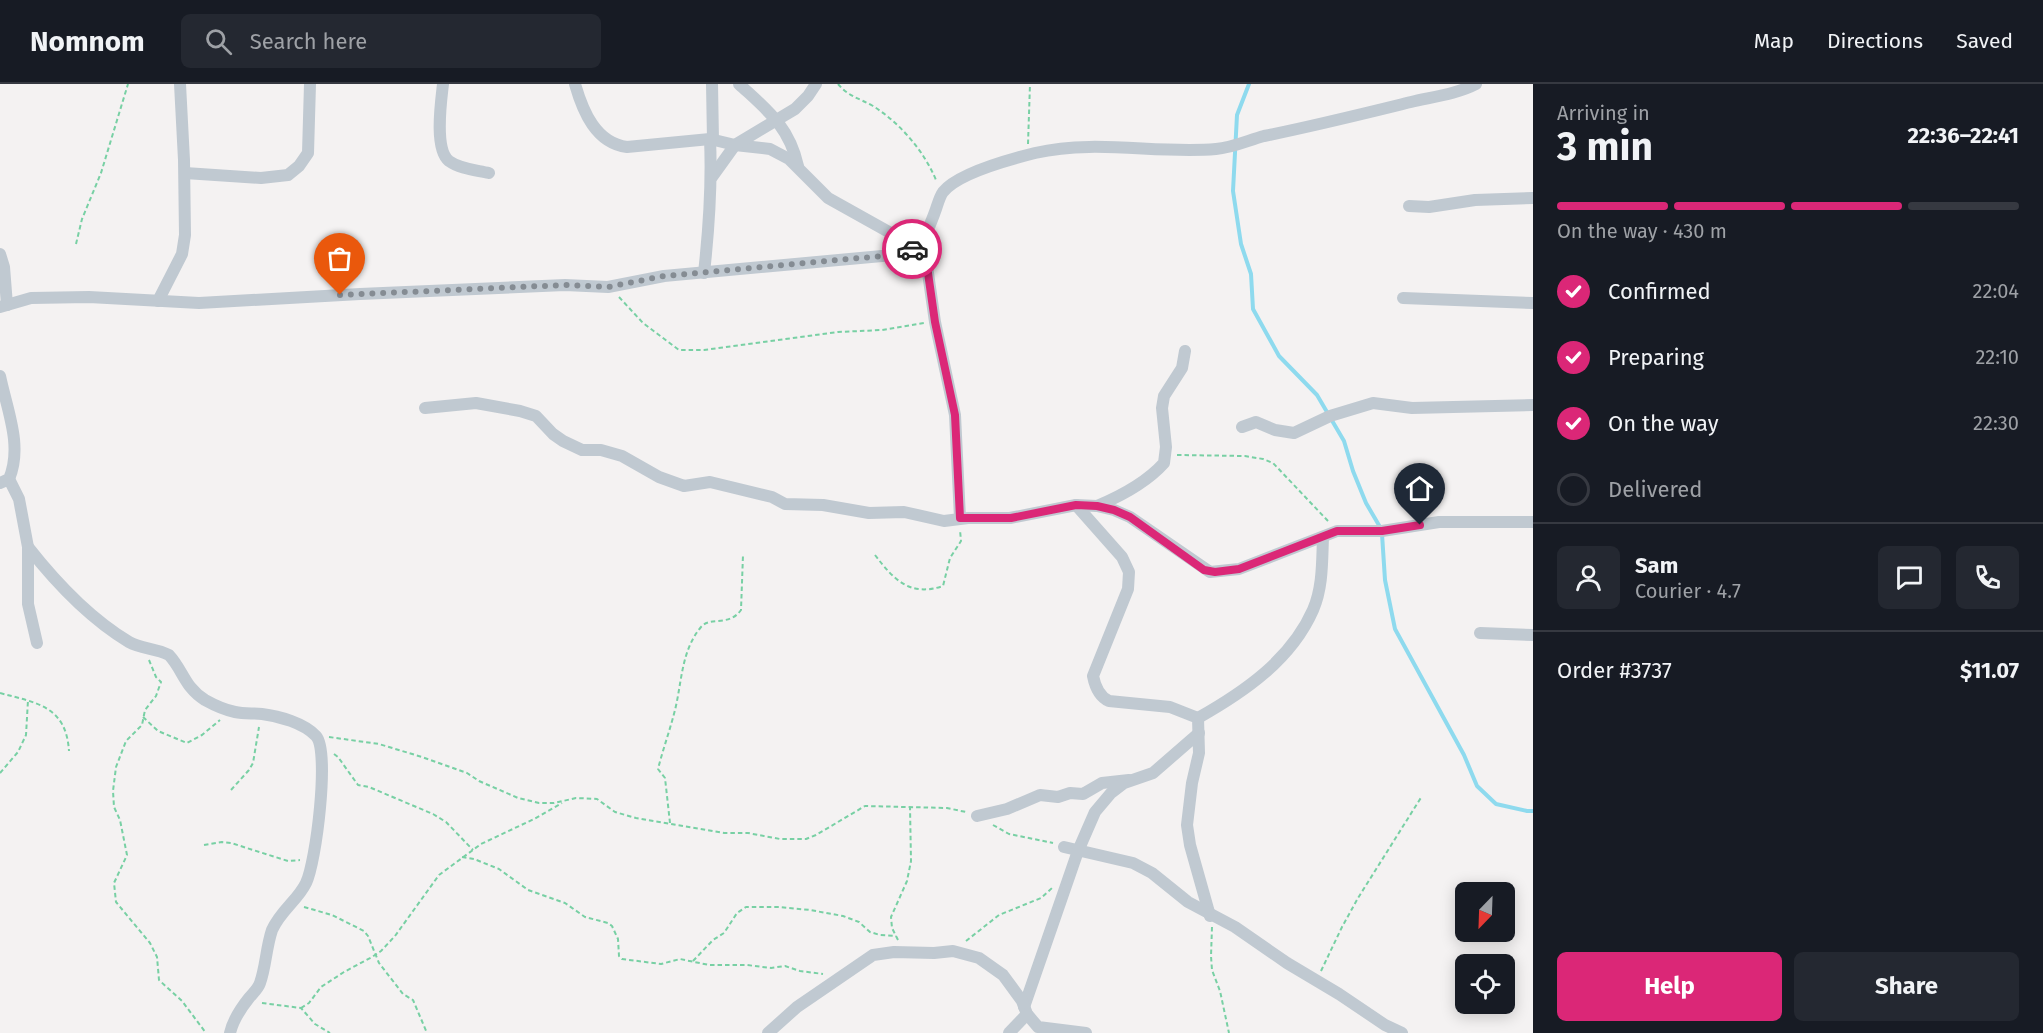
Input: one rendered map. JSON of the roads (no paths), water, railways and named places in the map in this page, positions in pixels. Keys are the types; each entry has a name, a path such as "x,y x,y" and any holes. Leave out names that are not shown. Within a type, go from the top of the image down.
{"street":[{"path":"158,301 182,254 185,235 185,173 180,84"},
{"path":"185,173 261,178 288,175 299,166 308,153 310,84"},
{"path":"443,84 440,141 445,156 450,162 462,167 489,172"},
{"path":"575,84 581,106 594,128 617,146 712,139 735,145 770,149 789,159 828,198 896,236 910,250"},
{"path":"704,273 712,177 712,84"},
{"path":"739,84 770,111 788,136 799,169"},
{"path":"712,177 735,145 777,122 795,109 816,84"},
{"path":"0,254 4,267 3,306 31,298 89,297 199,303 565,285 608,287 664,276 893,255 910,250 923,238 942,193 951,185 969,175 1028,155 1106,146 1178,150 1219,149 1245,140 1320,125 1476,84"},
{"path":"1409,206 1429,207 1475,200 1533,198"},
{"path":"923,238 935,322 955,415 960,518"},
{"path":"1403,298 1533,303"},
{"path":"1097,506 1122,495 1162,466 1165,455 1162,408 1164,396 1182,368 1185,351"},
{"path":"0,376 16,448 14,467 4,481 19,499 28,548 28,604 37,643"},
{"path":"425,408 476,403 520,411 536,416 563,441 582,450 601,450 622,456 658,477 684,486 710,482 772,497 785,504 823,505 869,513 904,512 944,521 960,518 1011,518 1076,505 1097,506 1130,517 1210,572 1239,569 1337,531 1382,531 1439,522 1533,522"},
{"path":"1242,427 1256,422 1275,430 1294,433 1330,416 1373,403 1412,408 1533,405"},
{"path":"1076,505 1122,557 1130,572 1128,589 1093,676 1099,693 1109,701 1170,707 1198,718"},
{"path":"1198,718 1229,700 1268,671 1290,646 1314,609 1322,576 1323,537"},
{"path":"28,548 52,577 99,622 132,644 169,655 190,688 204,699 232,711 264,714 290,720 317,737 321,746 322,768 317,833 307,882 289,903 273,930 266,952 260,986 236,1016 230,1033"},
{"path":"1480,633 1533,635"},
{"path":"1198,718 1199,753 1187,825 1190,845 1210,915"},
{"path":"1009,1033 1028,1019 1078,851 1095,812 1111,793 1124,783 1154,773 1199,734"},
{"path":"977,816 1007,809 1040,795 1058,797 1070,793 1083,794 1102,783 1136,779"},
{"path":"1064,847 1139,866 1152,873 1188,902 1235,927 1314,980 1402,1033"},
{"path":"768,1033 797,1007 873,955 953,951 979,958 1003,975 1013,987 1028,1019 1038,1027 1086,1033"}],"waterway":[{"path":"1249,84 1237,115 1233,191 1241,244 1251,274 1253,309 1279,356 1317,395 1344,441 1366,503 1380,527"},
{"path":"1382,534 1385,580 1395,629 1464,755 1477,786 1496,804 1533,811"}]}
